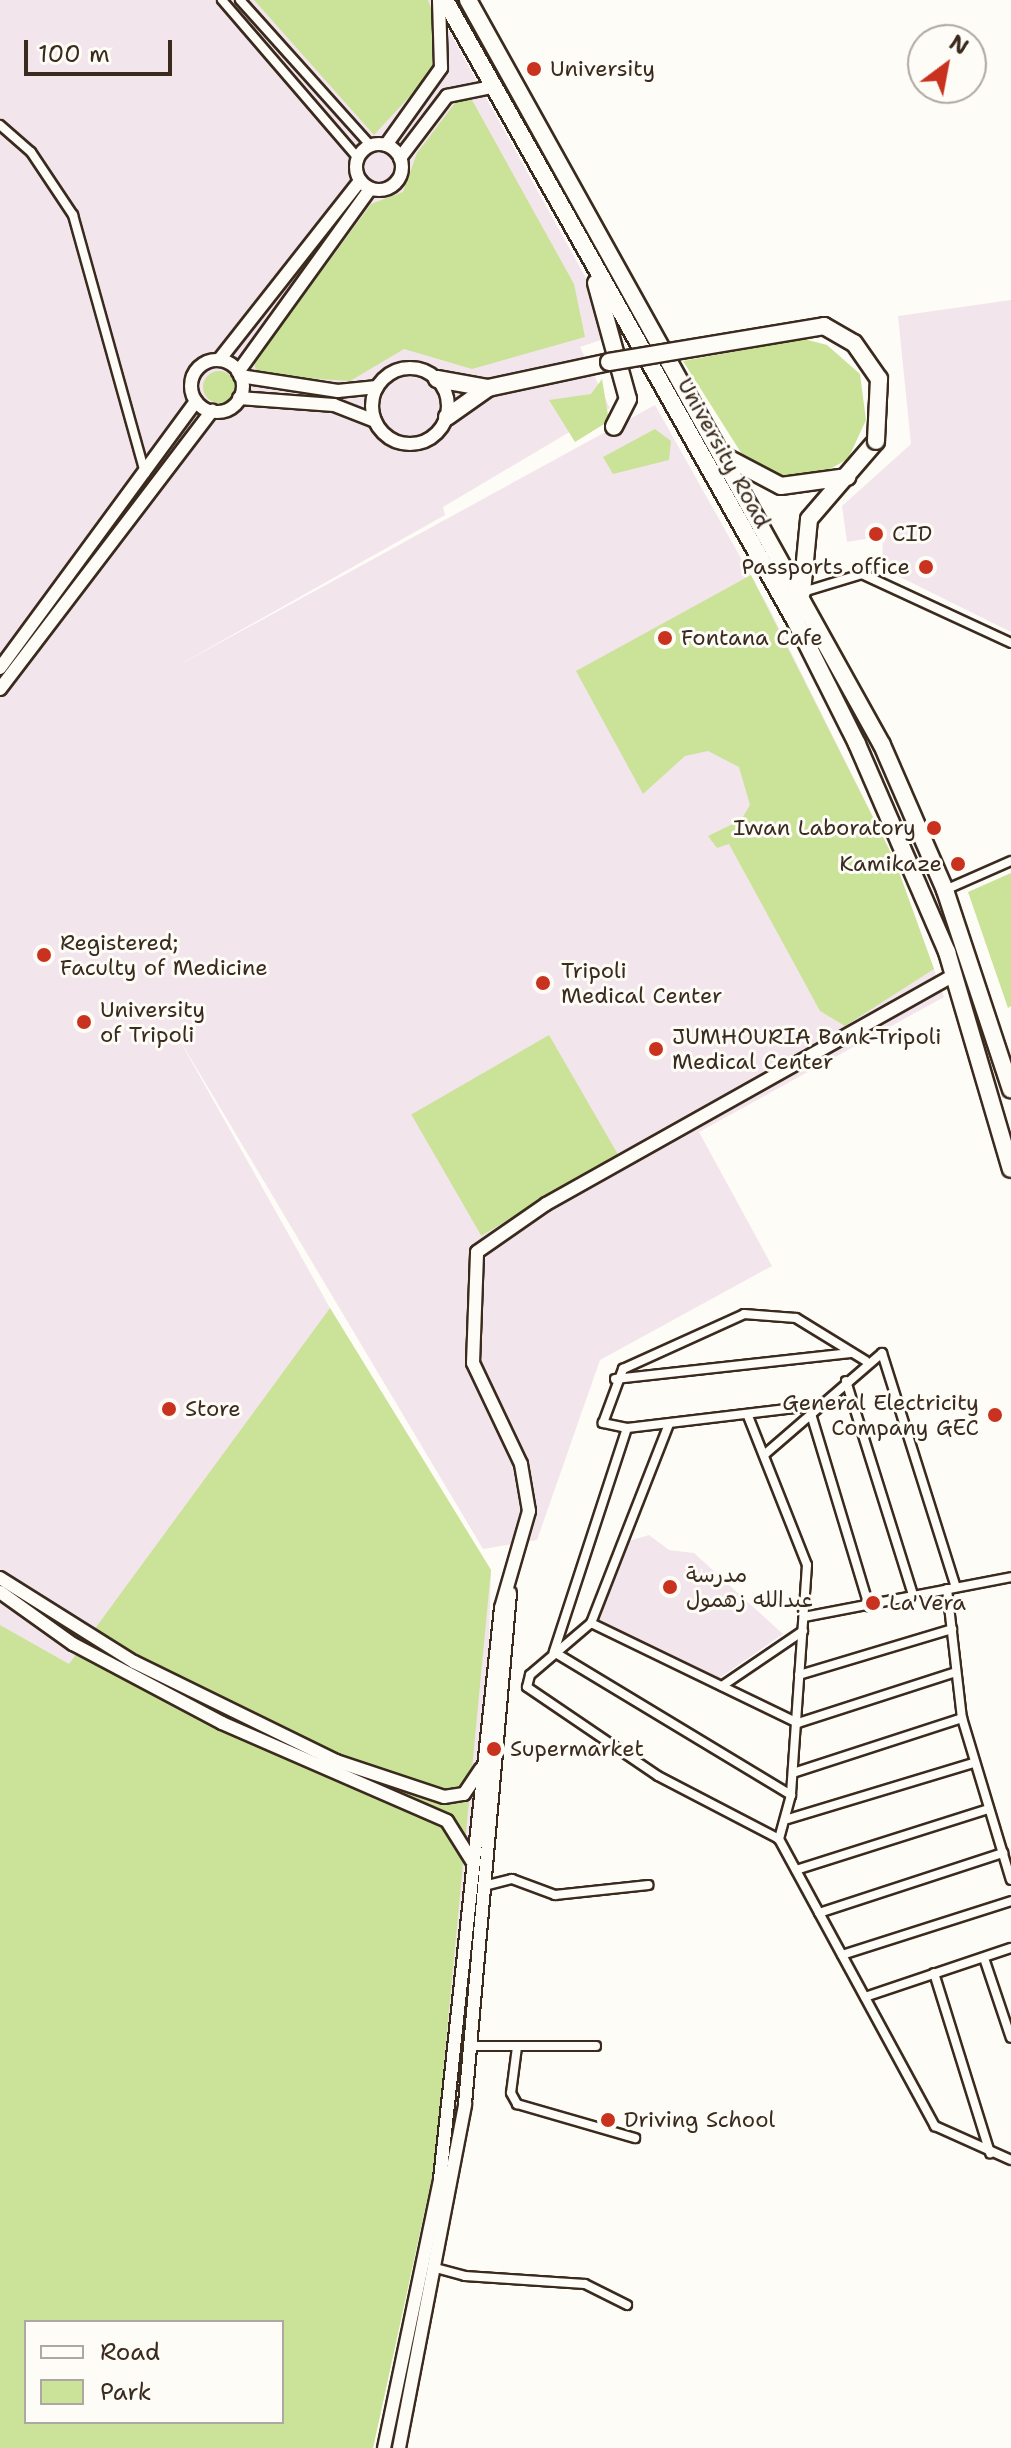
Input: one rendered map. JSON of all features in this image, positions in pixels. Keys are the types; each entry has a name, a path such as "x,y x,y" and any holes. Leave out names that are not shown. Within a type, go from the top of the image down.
{"highway":[{"name":"University Road","path":"442,0 496,86 593,266 796,622 906,848 954,975 1011,1169"},
{"name":"University Road","path":"468,0 719,452 802,592 882,745 945,890 1011,1089"},
{"path":"593,266 628,399 614,427"},
{"path":"437,379 488,388 609,362 824,326 854,343 879,379 876,441 809,519 802,592"},
{"path":"447,417 488,388"},
{"path":"719,452 781,486 849,476"}],"street":[{"path":"222,0 357,157 365,185 239,374 239,398"},
{"path":"240,0 370,145"},
{"path":"386,145 441,68 446,37 442,0"},
{"path":"0,668 196,401 194,373 219,360 365,185 396,184 400,158 447,96 496,86"},
{"path":"0,125 31,152 73,215 145,473"},
{"path":"357,157 370,145 386,145 400,158"},
{"path":"0,689 212,411 239,398 334,405 375,421 397,442 417,444 437,434 447,417 437,379 400,369 377,387 338,391 239,374 219,360"},
{"path":"375,421 377,387"},
{"path":"196,401 212,411"},
{"path":"802,592 862,574 1011,643"},
{"path":"945,890 1011,861"},
{"path":"399,2448 470,2046 510,1593 529,1486 473,1363 480,1247 846,1034 954,975"},
{"path":"820,1405 748,1416 627,1428 603,1423 615,1379 759,1311 796,1318 866,1361"},
{"path":"615,1379 852,1353"},
{"path":"764,1455 866,1361 878,1353 887,1357 952,1588 952,1629 962,1718 1011,1880"},
{"path":"846,1381 913,1595"},
{"path":"811,1414 869,1606"},
{"path":"748,1416 806,1552 798,1723 788,1819 779,1839"},
{"path":"669,1424 591,1623 554,1652 526,1681 531,1695 658,1776 779,1839 935,2126 1011,2160"},
{"path":"554,1652 627,1428"},
{"path":"804,1617 1011,1577"},
{"path":"0,1578 81,1631 244,1720 383,1778 412,1787 464,1794 486,1755"},
{"path":"0,1592 73,1644 235,1730 454,1827 474,1868"},
{"path":"384,2448 429,2266 455,2077 501,1608 510,1593"},
{"path":"591,1623 798,1723 956,1672"},
{"path":"799,1675 952,1629"},
{"path":"73,1644 81,1631"},
{"path":"722,1686 803,1631"},
{"path":"554,1652 791,1795"},
{"path":"793,1773 962,1718"},
{"path":"788,1819 974,1763"},
{"path":"377,1791 383,1778"},
{"path":"406,1804 412,1787"},
{"path":"796,1870 988,1809"},
{"path":"819,1913 1003,1853"},
{"path":"484,1886 512,1879 555,1895 648,1885"},
{"path":"842,1955 1011,1901"},
{"path":"865,1997 1011,1948"},
{"path":"984,1958 1011,2038"},
{"path":"934,1973 990,2153"},
{"path":"470,2046 596,2046"},
{"path":"517,2047 517,2104 635,2138"},
{"path":"429,2266 585,2284 627,2305"}],"shaded area":[{"name":"University of Tripoli","path":"0,0 432,0 587,280 601,340 580,347 610,408 443,507 445,515 172,669 655,405 768,606 895,861 944,997 699,1132 772,1266 600,1360 537,1540 483,1549 175,1032 330,1308 491,1570 486,1753 466,1857 436,2157 373,2448 0,2448"},
{"path":"1011,300 1011,632 882,568 883,536 847,542 842,506 911,444 898,316"},
{"name":"مدرسة عبدالله زهمول","path":"649,1535 669,1550 694,1553 783,1634 718,1679 594,1621 629,1541"}],"green space":[{"path":"254,0 428,0 440,31 433,71 374,135"},
{"path":"458,99 472,100 574,284 585,337 472,369 404,349 350,381 257,375 254,363 371,204 403,192 417,153"},
{"path":"804,339 827,345 860,374 866,420 848,459 810,480 785,483 745,459 683,361"},
{"path":"219,371 230,376 235,387 230,398 219,403 208,398 203,387 208,376"},
{"path":"602,379 609,421 575,442 549,400 591,394"},
{"path":"655,429 671,441 669,460 613,474 603,457"},
{"path":"751,575 895,861 934,969 845,1026 820,1011 729,844 717,848 708,836 741,820 750,805 739,767 708,751 685,756 643,794 576,671"},
{"path":"1011,873 1011,1006 1008,1008 968,892"},
{"path":"549,1035 619,1156 481,1236 411,1114"},
{"path":"330,1308 491,1570 434,2168 373,2448 0,2448 0,1625 69,1664"}],"place":[{"name":"University","path":"534,69"},
{"name":"CID","path":"876,534"},
{"name":"Passports office","path":"926,567"},
{"name":"Fontana Cafe","path":"665,638"},
{"name":"Iwan Laboratory","path":"934,828"},
{"name":"Kamikaze","path":"958,864"},
{"name":"Registered; Faculty of Medicine","path":"44,955"},
{"name":"Tripoli Medical Center","path":"543,983"},
{"name":"University of Tripoli","path":"84,1022"},
{"name":"JUMHOURIA Bank-Tripoli Medical Center","path":"656,1049"},
{"name":"Store","path":"169,1409"},
{"name":"General Electricity Company GEC","path":"995,1415"},
{"name":"مدرسة عبدالله زهمول","path":"670,1587"},
{"name":"La'Vera","path":"873,1603"},
{"name":"Supermarket","path":"494,1749"},
{"name":"Driving School","path":"608,2120"}]}
